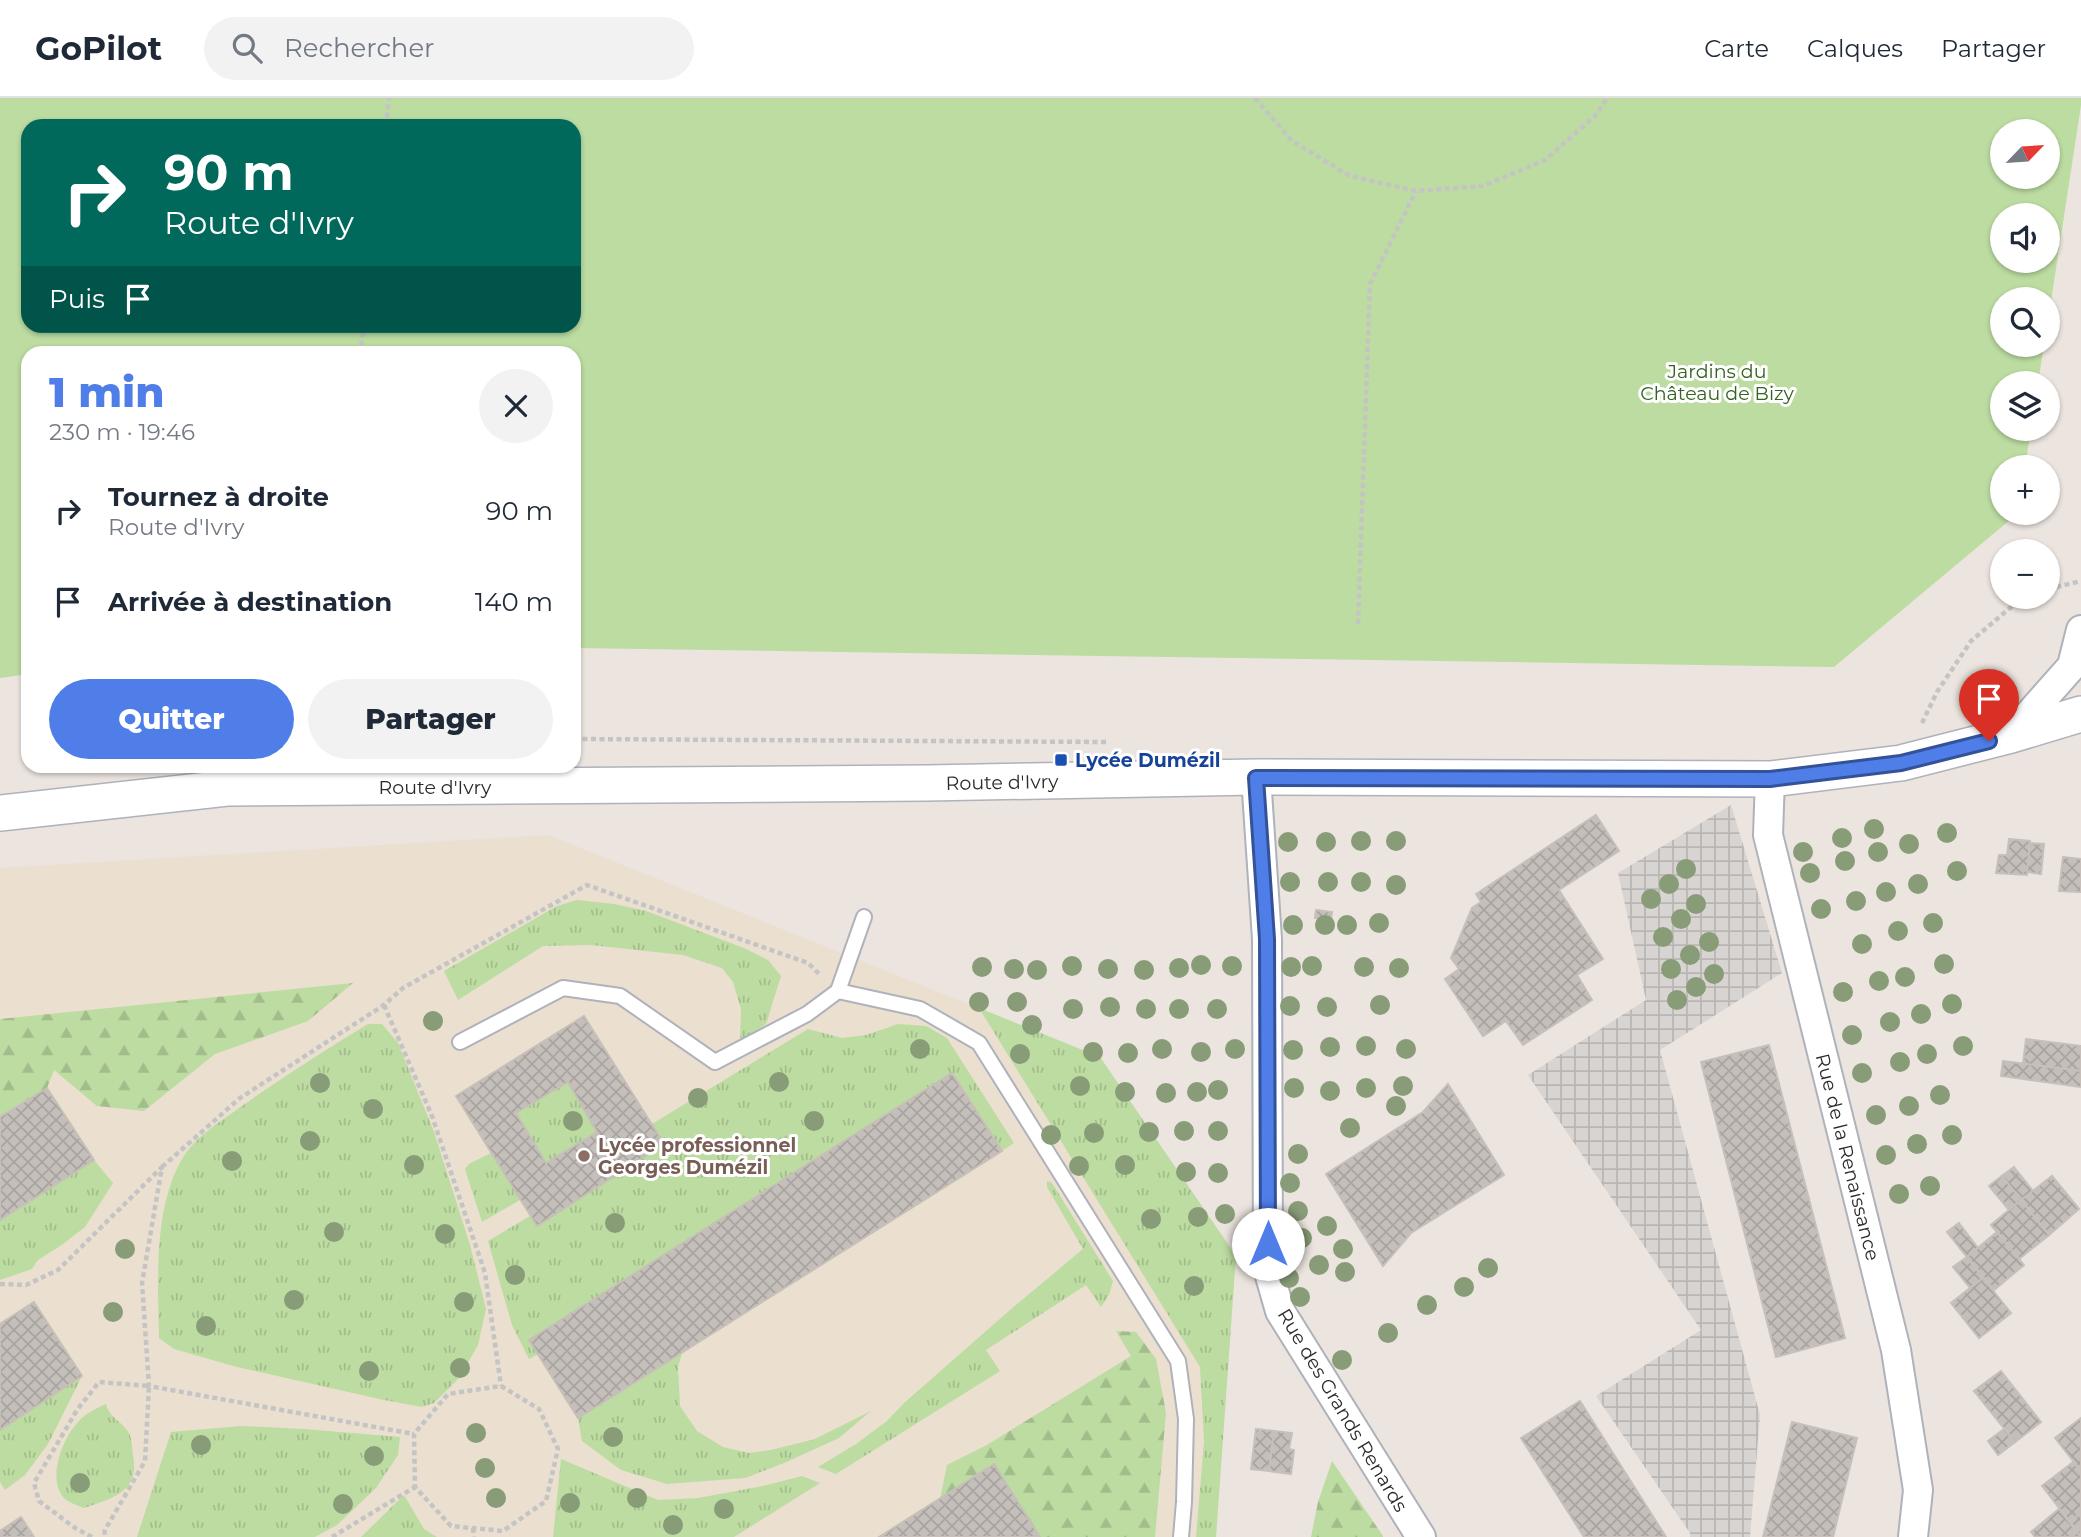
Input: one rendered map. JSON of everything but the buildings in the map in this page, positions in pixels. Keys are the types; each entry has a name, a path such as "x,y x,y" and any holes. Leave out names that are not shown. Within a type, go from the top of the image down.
{"street":[{"path":"2011,735 2072,666 2081,630"},
{"name":"Route d'Ivry","path":"0,813 227,788 1256,778 1770,779 1901,763 2081,714"},
{"name":"Rue des Grands Renards","path":"1256,778 1267,939 1268,1269 1280,1311 1421,1537"},
{"name":"Rue de la Renaissance","path":"1770,779 1768,835 1896,1350 1918,1490 1913,1537"}],"lane":[{"path":"460,1042 563,988 620,996 715,1062 807,1014 838,991 864,917"},
{"path":"838,991 920,1009 979,1043 1178,1361 1186,1419 1181,1537"}],"path":[{"path":"387,119 389,98"},
{"path":"1255,98 1292,141 1350,176 1416,191 1483,186 1545,159 1596,115 1606,98"},
{"path":"1358,624 1370,284 1416,191"},
{"path":"2060,586 2081,581"},
{"path":"1921,726 1937,692 1971,641 2009,609"},
{"path":"581,739 1115,742"},
{"path":"0,1284 26,1285 58,1270 162,1167 240,1098 384,1005 403,988 587,885 808,963 838,991"},
{"path":"384,1005 432,1116 485,1273 500,1386"},
{"path":"104,1537 105,1530 145,1461 149,1386 142,1283 162,1167"},
{"path":"92,1537 75,1528 39,1501 34,1483 77,1410 99,1382 149,1386 414,1434"},
{"path":"500,1386 539,1409 558,1449 546,1501 503,1531 451,1526 415,1487 414,1434 448,1394 500,1386"},
{"path":"332,1537 415,1487"},
{"path":"474,1528 474,1537"}],"shaded area":[{"path":"1731,805 1782,973 1660,1050 1760,1415 1750,1537 1690,1537 1690,1533 1596,1396 1701,1330 1528,1075 1646,1000 1618,873"},
{"name":"Lycée professionnel Georges Dumézil","path":"548,835 1100,1057 1236,1256 1216,1537 0,1537 0,868"}],"green space":[{"name":"Jardins du Château de Bizy","path":"0,98 2081,98 2060,242 2060,203 1990,203 1990,273 2055,273 2053,287 1990,287 1990,357 2042,357 2040,371 1990,371 1990,441 2029,441 2027,455 1990,455 1990,525 2004,525 1834,667 581,648 581,346 21,346 21,675 0,678"},
{"path":"577,900 646,911 744,948 768,960 781,976 766,1024 740,1042 741,1009 733,982 722,968 683,955 591,945 543,946 458,1000 444,971 557,906"},
{"path":"353,983 308,1021 215,1054 144,1111 97,1106 54,1070 47,1088 0,1117 0,1019"},
{"path":"979,1008 1100,1057 1236,1256 1216,1537 1196,1537 1204,1442 1200,1367"},
{"path":"368,1024 382,1024 398,1043 434,1132 470,1245 486,1309 478,1345 459,1378 434,1403 422,1407 237,1367 174,1349 159,1338 158,1270 162,1223 173,1179 187,1151 217,1124"},
{"path":"898,1024 926,1026 947,1038 1014,1143 1002,1151 952,1073 530,1339 538,1354 529,1359 512,1325 488,1241 530,1216 537,1226 664,1144 652,1124 808,1029 842,1038 866,1035"},
{"path":"568,1082 597,1132 546,1163 516,1113"},
{"path":"491,1153 520,1200 482,1222 465,1169 469,1164"},
{"path":"94,1160 113,1183 85,1227 38,1260 32,1269 0,1280 0,1220"},
{"path":"1047,1181 1052,1183 1113,1281 1109,1295 1101,1307 1086,1285 986,1350 1000,1371 836,1474 818,1467 887,1421 904,1403 1083,1249 1047,1187"},
{"path":"1116,1331 1136,1332 1156,1359 1166,1413 1155,1537 1040,1537 940,1499 947,1465 987,1445 1131,1356"},
{"path":"682,1353 678,1367 680,1406 697,1431 723,1447 749,1453 771,1450 815,1439 871,1411 839,1438 745,1478 667,1484 621,1470 582,1441 578,1418"},
{"path":"82,1376 48,1444 25,1475 5,1490 0,1482 0,1430"},
{"path":"106,1404 110,1413 130,1435 134,1468 132,1478 128,1486 114,1497 84,1508 66,1500 59,1490 59,1459 72,1429 87,1414"},
{"path":"241,1426 400,1437 398,1455 376,1488 337,1525 315,1537 137,1537 171,1432"},
{"path":"561,1459 658,1500 698,1498 802,1476 820,1483 734,1537 553,1537"},
{"path":"1332,1461 1383,1537 1311,1537 1318,1502"},
{"path":"404,1495 424,1529 437,1537 361,1537"}],"place":[{"name":"Lycée Dumézil","path":"1061,760"},
{"name":"Lycée professionnel Georges Dumézil","path":"584,1156"}],"route":[{"path":"1268,1244 1267,939 1256,778 1770,779 1901,763 1989,741"}]}
